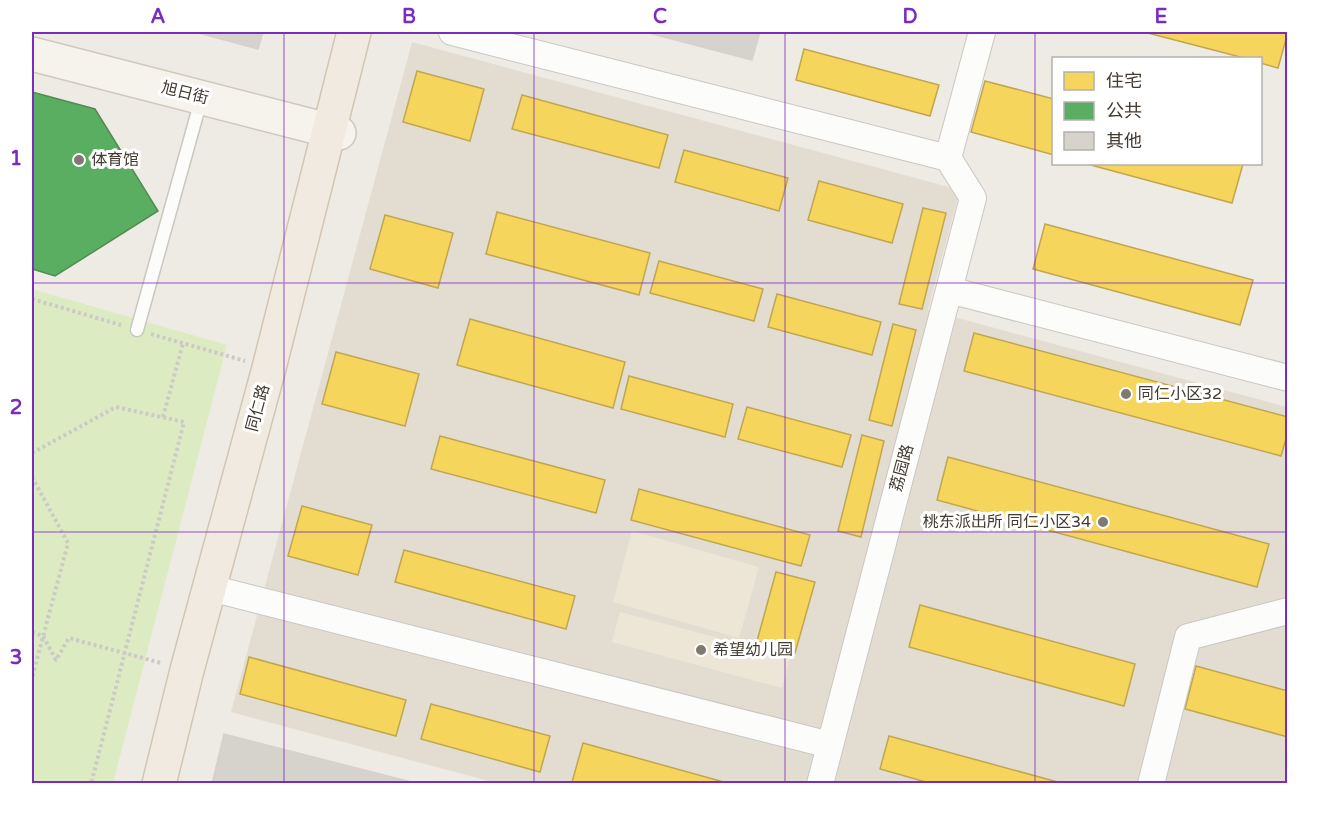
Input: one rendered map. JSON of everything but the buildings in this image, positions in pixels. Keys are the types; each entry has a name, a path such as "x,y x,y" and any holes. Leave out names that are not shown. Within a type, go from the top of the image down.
{"main road":[{"name":"同仁路","path":"179,783 218,589 334,132 354,32"},
{"name":"同仁路","path":"334,132 366,32"},
{"name":"旭日街","path":"32,54 334,132"},
{"name":"同仁路","path":"159,783 187,670 218,589"}],"street":[{"path":"452,32 948,158 982,32"},
{"name":"荔园路","path":"820,783 973,198 948,158"},
{"path":"949,290 1287,378"},
{"path":"218,589 830,745"},
{"path":"1151,783 1188,637 1287,611"}],"lane":[{"path":"137,330 202,98"}],"path":[{"path":"163,417 183,343"},
{"path":"32,453 116,406 183,422 91,783"},
{"path":"32,477 68,543 32,678"},
{"path":"32,632 43,636 56,660 69,638 187,670"}],"shaded area":[{"path":"412,42 960,190 928,310 1287,407 1287,783 496,783 231,712"},
{"path":"632,531 759,567 739,638 613,602"},
{"name":"希望幼儿园","path":"620,612 790,657 782,688 612,642"}],"green space":[{"path":"32,289 227,345 113,783 32,783"}],"place":[{"name":"体育馆","path":"79,160"},
{"name":"同仁小区32","path":"1126,394"},
{"name":"桃东派出所 同仁小区34","path":"1103,522"},
{"name":"希望幼儿园","path":"701,650"}]}
